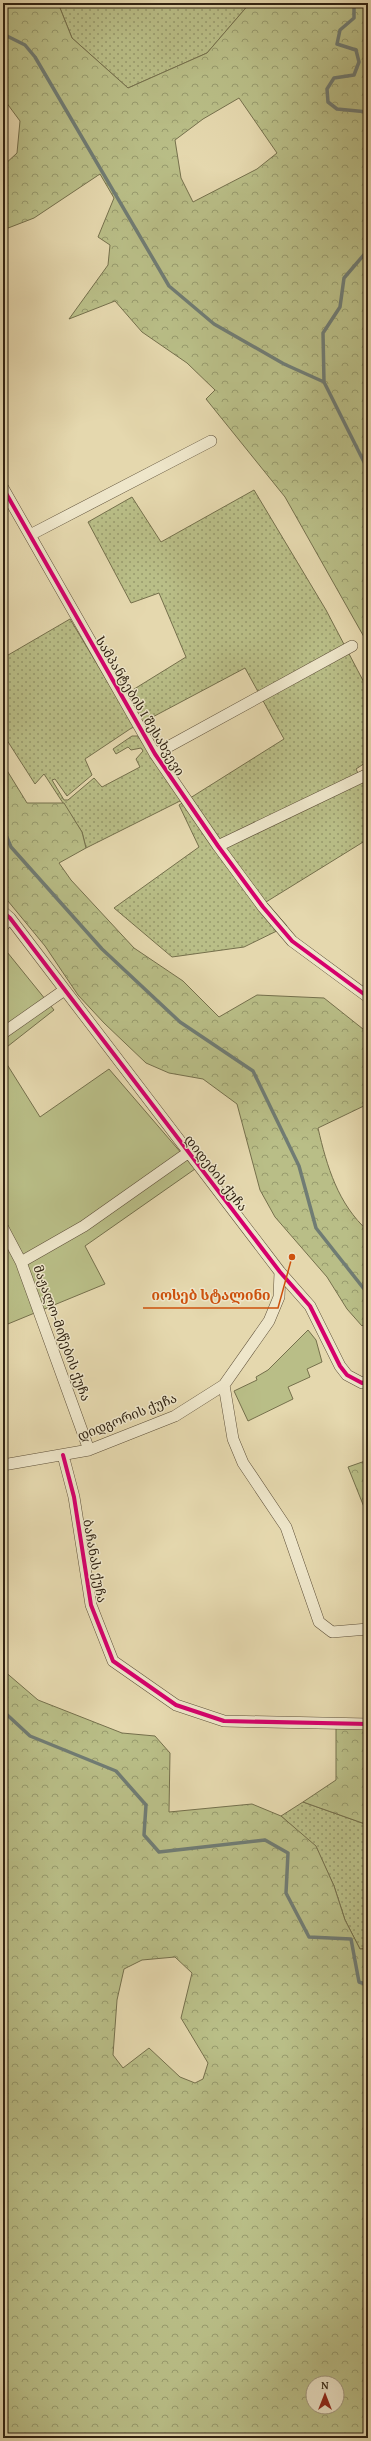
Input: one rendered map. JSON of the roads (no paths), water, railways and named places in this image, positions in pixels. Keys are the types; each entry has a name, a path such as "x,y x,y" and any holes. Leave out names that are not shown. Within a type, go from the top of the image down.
{"street":[{"path":"30,535 211,441"},
{"name":"სამპანტების I შესახვევი","path":"3,488 155,754 218,846 263,908 292,941 368,997"},
{"path":"155,754 352,646"},
{"path":"218,846 368,774"},
{"name":"დიდების ქუჩა","path":"5,919 189,1152 280,1272 310,1306 340,1366 347,1375 362,1383 368,1381"},
{"path":"3,1034 63,991"},
{"path":"21,1262 84,1226 189,1152"},
{"name":"მაჟალო-მიწების ქუჩა","path":"3,1228 21,1262 89,1450"},
{"name":"დიდგორის ქუჩა","path":"3,1465 11,1462 89,1450 175,1416 224,1385 269,1322 279,1297 280,1272"},
{"path":"224,1385 233,1439 243,1463 286,1527 319,1622 332,1632 368,1629"},
{"name":"ბაჩანას ქუჩა","path":"63,1455 74,1497 91,1605 113,1661 176,1705 224,1720 368,1724"}],"waterway":[{"path":"354,3 354,18 340,30 337,44 356,50 359,62 354,75 334,78 327,89 328,102 337,109 368,112"},
{"path":"3,34 25,45 35,57 169,286 214,324 284,364 324,382"},
{"path":"368,250 344,278 340,307 323,333 324,382 368,470"},
{"path":"3,828 11,847 102,949 180,1022 253,1071 299,1166 316,1228 368,1294"},
{"path":"3,1711 30,1736 116,1771 146,1805 144,1835 159,1852 265,1840 288,1853 286,1893 309,1937 351,1939 359,1982 368,1985"}],"place":[{"name":"იოსებ სტალინი","path":"292,1257"}]}
